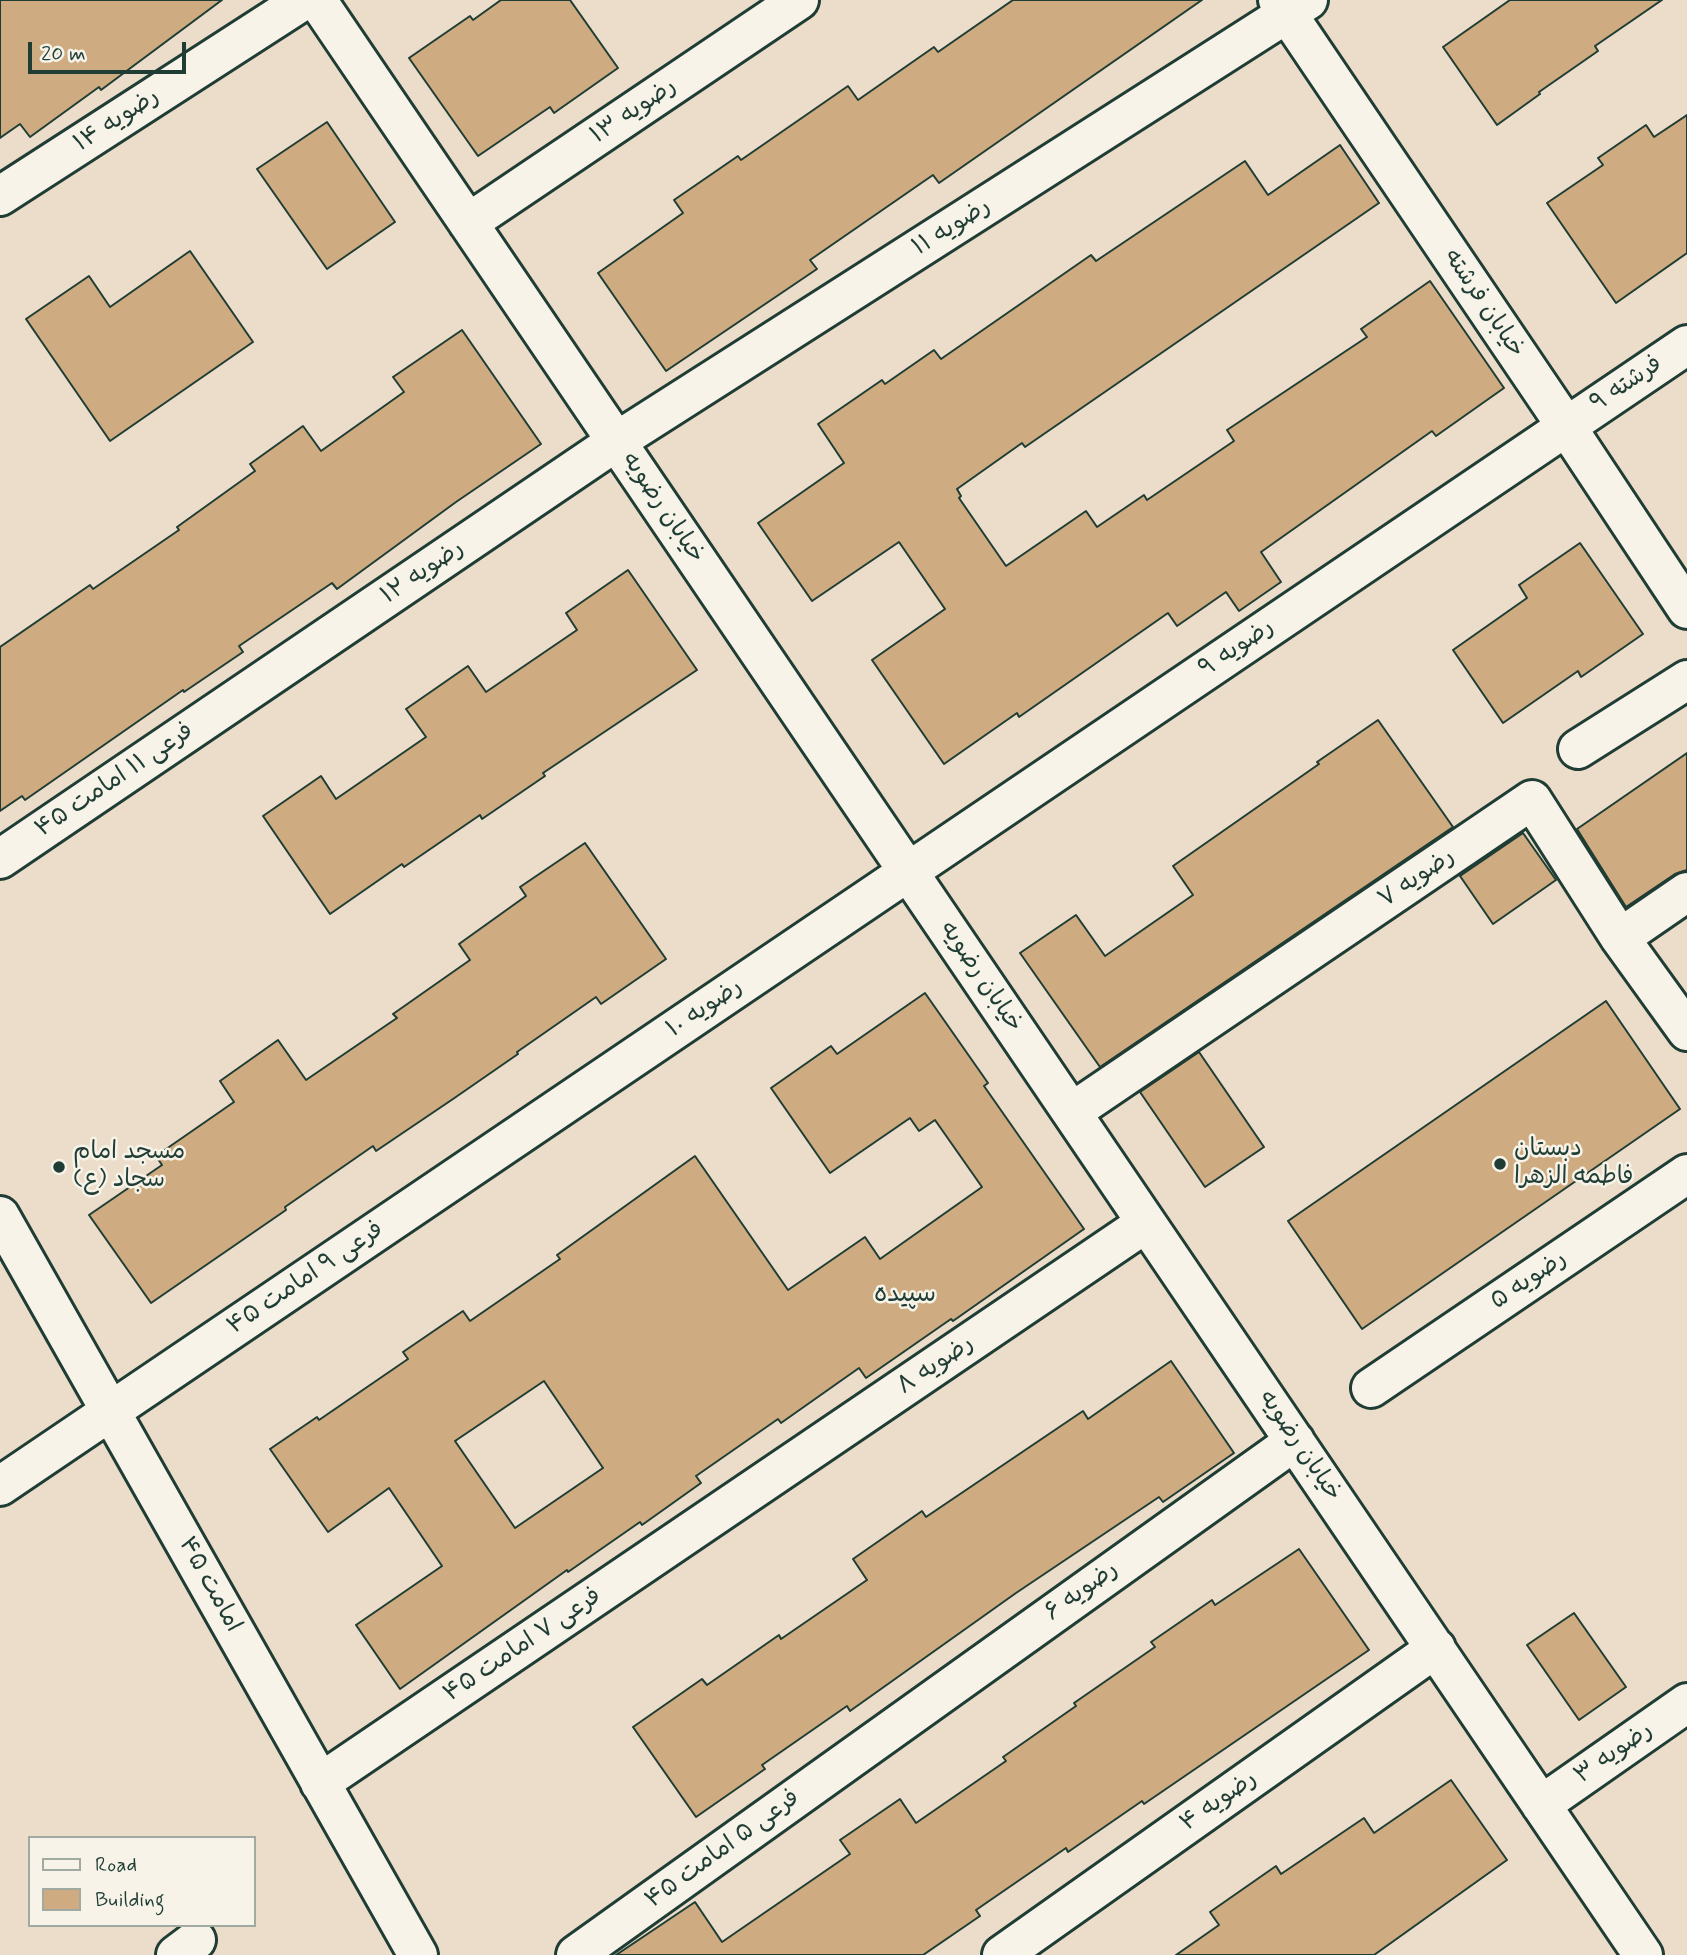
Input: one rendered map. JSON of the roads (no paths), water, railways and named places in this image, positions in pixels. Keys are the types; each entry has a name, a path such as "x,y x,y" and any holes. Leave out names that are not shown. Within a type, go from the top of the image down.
{"street":[{"name":"رضویه ۱۴","path":"0,196 304,0"},
{"name":"خیابان رضویه","path":"317,0 1643,1955"},
{"name":"رضویه ۱۳","path":"468,223 799,0"},
{"name":"خیابان فرشته","path":"1291,5 1687,609"},
{"name":"رضویه ۱۱","path":"617,442 1291,5"},
{"name":"فرشته ۹","path":"1566,426 1687,345"},
{"name":"رضویه ۹","path":"909,872 1566,426"},
{"name":"رضویه ۱۲","path":"229,704 617,442"},
{"path":"1578,749 1687,680"},
{"name":"فرعی ۱۱ امامت ۴۵","path":"0,859 229,704"},
{"name":"رضویه ۷","path":"1072,1112 1532,800 1620,938 1687,1031"},
{"name":"رضویه ۱۰","path":"502,1147 909,872"},
{"path":"1620,938 1687,892"},
{"name":"فرعی ۹ امامت ۴۵","path":"0,1486 502,1147"},
{"name":"رضویه ۵","path":"1371,1388 1687,1174"},
{"name":"امامت ۴۵","path":"0,1216 418,1955"},
{"name":"رضویه ۸","path":"725,1508 1146,1223"},
{"name":"رضویه ۶","path":"870,1744 1295,1441"},
{"name":"فرعی ۷ امامت ۴۵","path":"320,1783 725,1508"},
{"name":"رضویه ۴","path":"1002,1955 1436,1648"},
{"name":"رضویه ۳","path":"1541,1805 1687,1703"},
{"name":"فرعی ۵ امامت ۴۵","path":"576,1955 870,1744"}],"place":[{"name":"دبستان فاطمه الزهرا","path":"1500,1164"},
{"name":"مسجد امام سجاد (ع)","path":"59,1167"}],"district":[{"name":"سپیده","path":"905,1296"}]}
